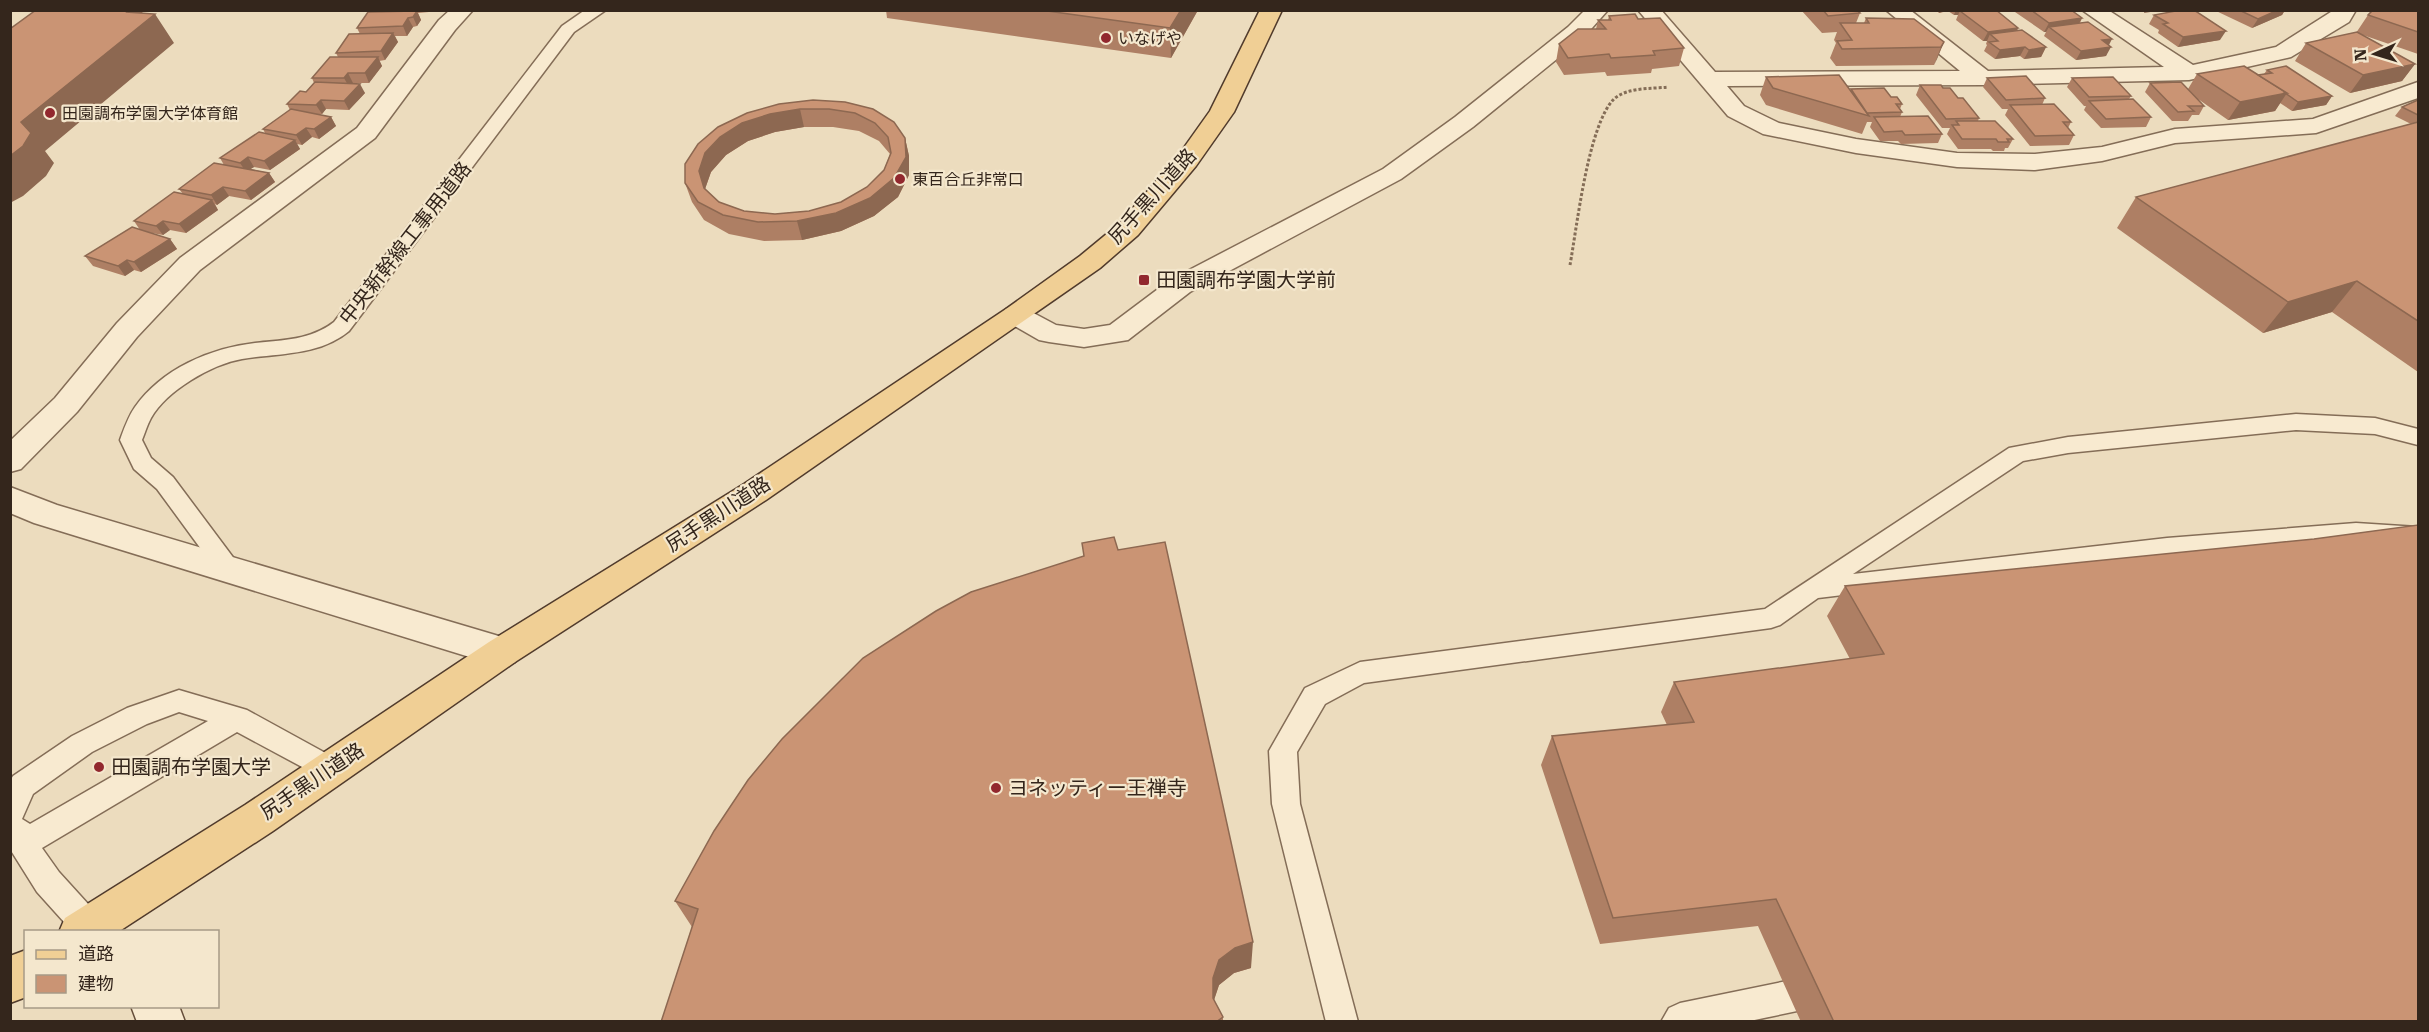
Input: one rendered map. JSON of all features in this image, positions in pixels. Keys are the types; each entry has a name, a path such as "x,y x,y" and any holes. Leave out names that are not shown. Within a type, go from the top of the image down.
{"main road":[{"name":"尻手黒川道路","path":"87,930 259,818 502,652 755,492 1016,315 1090,262 1129,228 1187,160 1222,112 1271,10"},
{"path":"10,982 24,972"}],"street":[{"path":"10,461 66,405 128,330 190,264 366,133 447,25 463,10"},
{"path":"1016,315 1049,333 1084,338 1118,333 1180,286 1392,174 1472,115 1576,32 1598,10"},
{"path":"1647,10 1736,111 1772,129 1856,146 1957,160 2035,162 2102,154 2175,136 2316,126 2418,89"},
{"path":"1896,10 1983,78"},
{"path":"2092,10 2189,73"},
{"path":"1708,79 1983,78 2189,73 2283,52 2337,13"},
{"path":"10,499 46,514 502,652"},
{"path":"154,1008 163,1022"}],"lane":[{"name":"中央新幹線工事用道路","path":"229,568 165,483 142,463 130,440 143,411 171,384 202,366 239,352 309,344 334,333 355,311 568,29 598,10"},
{"path":"1342,1022 1286,804 1283,751 1315,696 1360,673 1771,618 1811,589 2017,454 2068,445 2296,422 2374,426 2418,437"},
{"path":"1811,589 2179,546 2356,532 2418,536"},
{"path":"10,814 23,785 82,744 137,716 178,700 237,718 330,770"},
{"path":"87,930 48,882 17,833 237,718"},
{"path":"1677,1022 1680,1018 1851,984"}],"path":[{"path":"1570,266 1594,138 1612,100 1628,91 1679,86 1708,79"}],"building":[{"path":"36,10 129,10 127,12 155,14 21,122 31,133 23,146 10,156 10,29"},
{"path":"1040,10 1181,10 1170,28"},
{"path":"1823,10 1857,10 1860,13 1828,16"},
{"path":"1996,10 2018,28 1988,32 1960,11"},
{"path":"2031,10 2071,10 2082,18 2049,23"},
{"path":"2194,10 2226,31 2183,37 2163,24 2168,23 2154,15"},
{"path":"2239,10 2278,10 2258,19"},
{"path":"2373,10 2418,10 2418,32 2368,15"},
{"path":"417,11 413,17 408,18 403,26 357,28 368,12"},
{"path":"1635,14 1638,19 1660,18 1684,48 1653,51 1655,55 1611,58 1609,54 1568,58 1559,44 1578,29 1606,29 1598,20 1611,20 1609,16"},
{"path":"1866,18 1914,19 1944,42 1941,47 1842,49 1837,41 1852,40 1840,23 1869,23"},
{"path":"2088,22 2112,39 2102,40 2111,47 2081,51 2049,27"},
{"path":"2022,30 2046,47 2029,50 2025,47 2000,50 1989,42 1998,41 1990,34"},
{"path":"2357,32 2415,64 2363,75 2306,43"},
{"path":"393,33 381,51 336,53 349,34"},
{"path":"330,57 378,57 365,73 348,73 344,78 312,78"},
{"path":"2244,66 2287,93 2240,102 2197,74"},
{"path":"2286,66 2332,96 2298,102 2258,75 2272,73 2267,70"},
{"path":"1839,75 1869,116 1773,88 1766,77"},
{"path":"2026,76 2045,98 2006,100 1987,78"},
{"path":"2113,77 2131,96 2089,97 2072,78"},
{"path":"315,82 360,84 344,101 321,100 316,105 287,104 300,91 306,92"},
{"path":"2181,82 2204,106 2188,106 2194,111 2178,112 2150,83"},
{"path":"1920,85 1941,85 1943,88 1950,88 1958,98 1963,98 1979,118 1946,119"},
{"path":"1884,88 1891,97 1897,97 1902,104 1896,104 1902,112 1867,113 1851,89"},
{"path":"2133,99 2151,117 2106,119 2089,101"},
{"path":"813,100 845,102 873,109 894,122 905,138 906,157 894,178 870,198 836,213 797,221 758,222 723,215 698,202 685,183 685,164 698,144 718,127 747,113 779,104","holes":["800,109 829,109 855,113 875,123 888,137 891,153 884,170 867,187 841,202 809,211 775,214 744,211 719,202 704,188 699,171 705,153 720,137 742,123 770,114"]},
{"path":"2418,100 2418,115 2402,107"},
{"path":"2054,104 2071,122 2063,122 2074,135 2035,136 2010,105"},
{"path":"291,109 331,117 314,129 306,128 296,135 263,129"},
{"path":"1928,116 1942,134 1905,135 1902,131 1884,132 1874,117"},
{"path":"1956,121 1995,121 2013,139 2007,139 2009,142 1998,142 1996,139 1962,139 1952,125 1959,125"},
{"path":"2418,122 2418,321 2357,281 2288,302 2136,197"},
{"path":"259,132 295,140 264,161 248,157 240,163 220,158"},
{"path":"214,163 269,173 245,191 223,187 211,195 179,189"},
{"path":"174,192 212,200 179,224 163,221 156,226 134,221"},
{"path":"132,227 170,239 134,262 127,260 118,266 85,256"},
{"path":"2418,525 2418,1022 1834,1022 1776,899 1613,918 1552,736 1694,722 1674,682 1884,654 1845,586 2314,539"},
{"name":"ヨネッティー王禅寺","path":"1114,537 1118,550 1165,542 1253,942 1235,948 1219,960 1213,978 1213,998 1223,1017 1216,1022 661,1022 698,909 675,901 714,831 748,780 782,739 863,658 936,611 971,592 1084,556 1082,543"}],"place":[{"name":"いなげや","path":"1106,38"},
{"name":"田園調布学園大学体育館","path":"50,113"},
{"name":"東百合丘非常口","path":"900,179"},
{"name":"田園調布学園大学前","path":"1144,280"},
{"name":"田園調布学園大学","path":"99,767"},
{"name":"ヨネッティー王禅寺","path":"996,788"}]}
